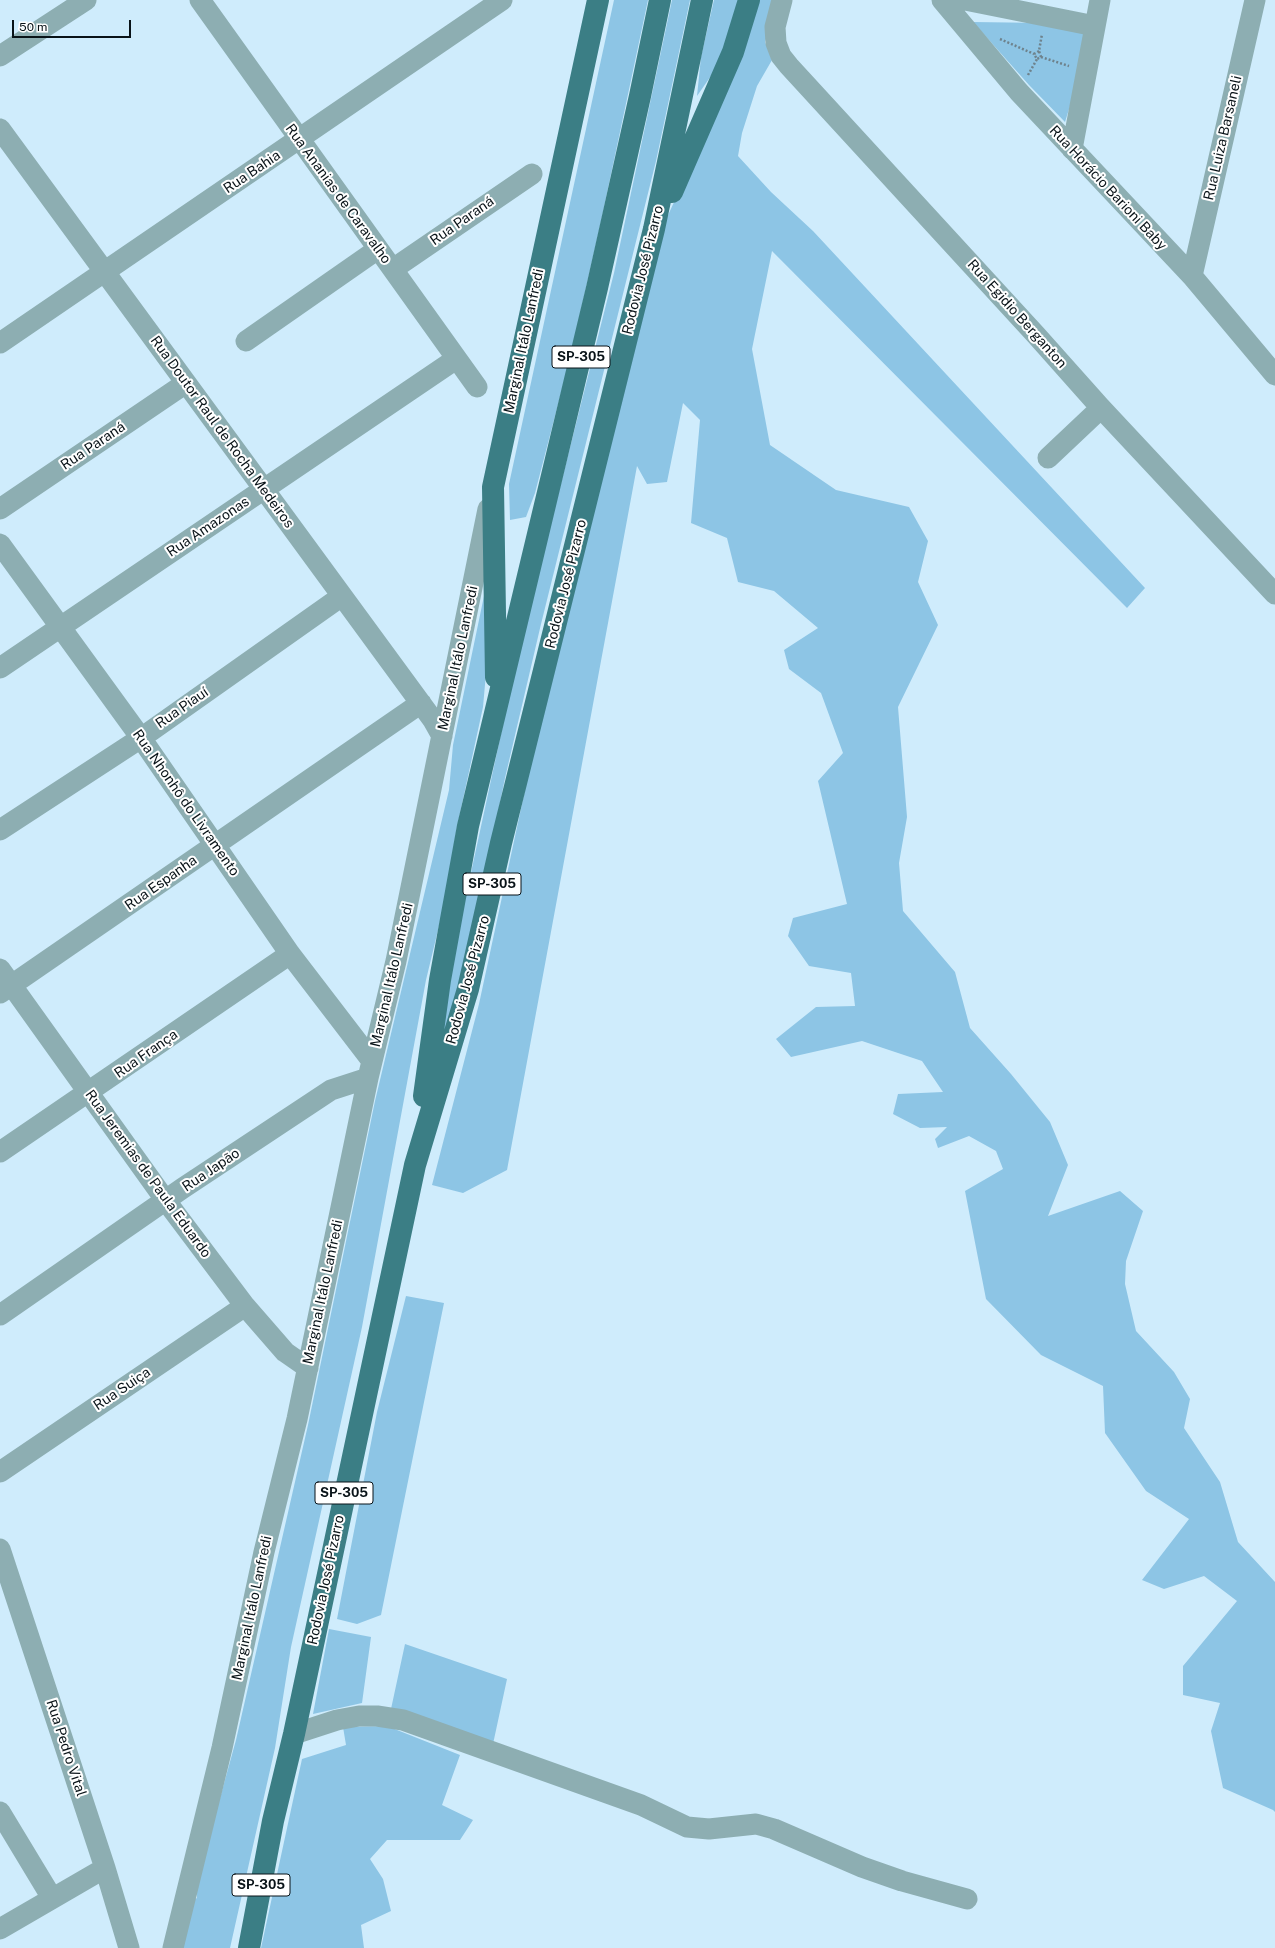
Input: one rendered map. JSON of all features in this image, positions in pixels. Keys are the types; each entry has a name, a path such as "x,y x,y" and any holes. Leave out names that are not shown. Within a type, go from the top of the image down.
{"main road":[{"name":"Marginal Itálo Lanfredi","path":"493,487 598,0"},
{"name":"Rodovia José Pizarro","path":"249,1948 273,1821 294,1734 415,1165 440,980 468,826 597,288 660,0"},
{"name":"Rodovia José Pizarro","path":"415,1165 468,989 501,842 654,229 702,0"},
{"path":"654,229 682,171 733,52 749,0"},
{"path":"493,487 496,712"}],"street":[{"path":"0,56 86,0"},
{"name":"Rua Ananias de Caravalho","path":"200,0 477,387"},
{"name":"Rua Egidio Berganton","path":"782,0 775,27 776,43 781,56 789,66 1101,408 1275,594"},
{"name":"Rua Horácio Barioni Baby","path":"942,0 1019,92 1192,276 1275,375"},
{"path":"965,0 1095,26"},
{"path":"1072,149 1100,0"},
{"name":"Rua Luiza Barsaneli","path":"1192,276 1255,0"},
{"name":"Rua Bahia","path":"0,343 299,140 497,2"},
{"name":"Rua Doutor Raul de Rocha Medeiros","path":"0,129 420,703 442,736"},
{"name":"Rua Paraná","path":"393,269 532,174"},
{"path":"246,341 378,249"},
{"name":"Rua Amazonas","path":"0,668 456,359"},
{"name":"Rua Paraná","path":"0,509 186,382"},
{"path":"1048,458 1101,408"},
{"name":"Marginal Itálo Lanfredi","path":"173,1948 222,1748 264,1552 308,1368 370,1069 396,961 493,487"},
{"name":"Rua Nhonhô do Livramento","path":"0,544 141,738 370,1069"},
{"name":"Rua Piauí","path":"0,830 141,738 342,596"},
{"name":"Rua Espanha","path":"6,989 420,703"},
{"name":"Rua França","path":"0,1152 89,1093 290,954"},
{"name":"Rua Jeremias de Paula Eduardo","path":"0,969 6,989 89,1093 166,1201 245,1306 286,1352 308,1368"},
{"name":"Rua Japão","path":"0,1315 331,1090 370,1069"},
{"name":"Rua Suiça","path":"0,1472 245,1306"},
{"name":"Rua Pedro Vital","path":"0,1549 105,1868 129,1948"},
{"path":"294,1734 337,1720 359,1716 377,1716 403,1720 641,1805 687,1826 709,1828 756,1824 774,1829 862,1867 902,1881 967,1899"},
{"path":"0,1812 52,1898"},
{"path":"0,1929 105,1868"}],"path":[{"path":"1041,57 1039,51 1044,16"},
{"path":"1039,51 1034,54 1037,59 1041,57 1086,72"}],"shaded area":[{"path":"614,0 648,0 600,226 570,358 535,493 526,517 510,520 509,484"},
{"path":"672,0 690,0 656,161 541,624 505,778 474,931 441,1045 448,979 520,646 614,273"},
{"path":"714,0 740,0 726,48 713,73 697,96 701,57"},
{"path":"757,0 778,0 765,42 772,60 757,86 742,133 738,156 771,192 813,231 1145,588 1127,608 772,251 752,349 770,445 836,490 909,507 928,541 918,582 938,625 898,707 907,817 899,863 903,911 955,972 970,1028 1011,1074 1050,1122 1068,1165 1048,1216 1120,1191 1143,1211 1126,1261 1125,1284 1136,1331 1174,1372 1190,1399 1184,1428 1220,1482 1238,1542 1275,1582 1275,1812 1223,1788 1211,1731 1220,1703 1183,1695 1183,1666 1237,1601 1204,1576 1164,1589 1142,1580 1189,1519 1146,1491 1105,1433 1103,1386 1041,1355 986,1299 965,1191 1003,1169 996,1151 969,1136 938,1148 935,1139 947,1127 920,1128 893,1114 898,1094 943,1092 922,1061 862,1041 791,1057 776,1039 816,1007 855,1006 851,973 809,966 788,936 793,918 847,904 818,781 843,753 821,693 789,669 784,650 818,628 774,591 738,582 727,538 691,523 700,420 683,403 667,482 647,484 637,466 507,1170 463,1193 432,1185 479,1004 531,762 659,235 685,178"},
{"path":"973,22 1045,23 1085,31 1080,74 1065,122 1029,85"},
{"path":"490,567 491,617 483,707 457,827 444,905 426,980 362,1327 291,1647 275,1748 230,1948 181,1948 192,1901 197,1898 196,1885 236,1740 308,1425 375,1101 449,790 453,745"},
{"path":"406,1296 444,1303 381,1615 357,1624 337,1619 377,1412"},
{"path":"329,1629 371,1637 362,1703 313,1714"},
{"path":"405,1644 507,1679 493,1744 391,1709"},
{"path":"387,1726 460,1755 442,1805 473,1820 460,1840 387,1840 370,1859 383,1879 391,1911 361,1925 364,1948 261,1948 302,1759 346,1745 343,1727"}]}
